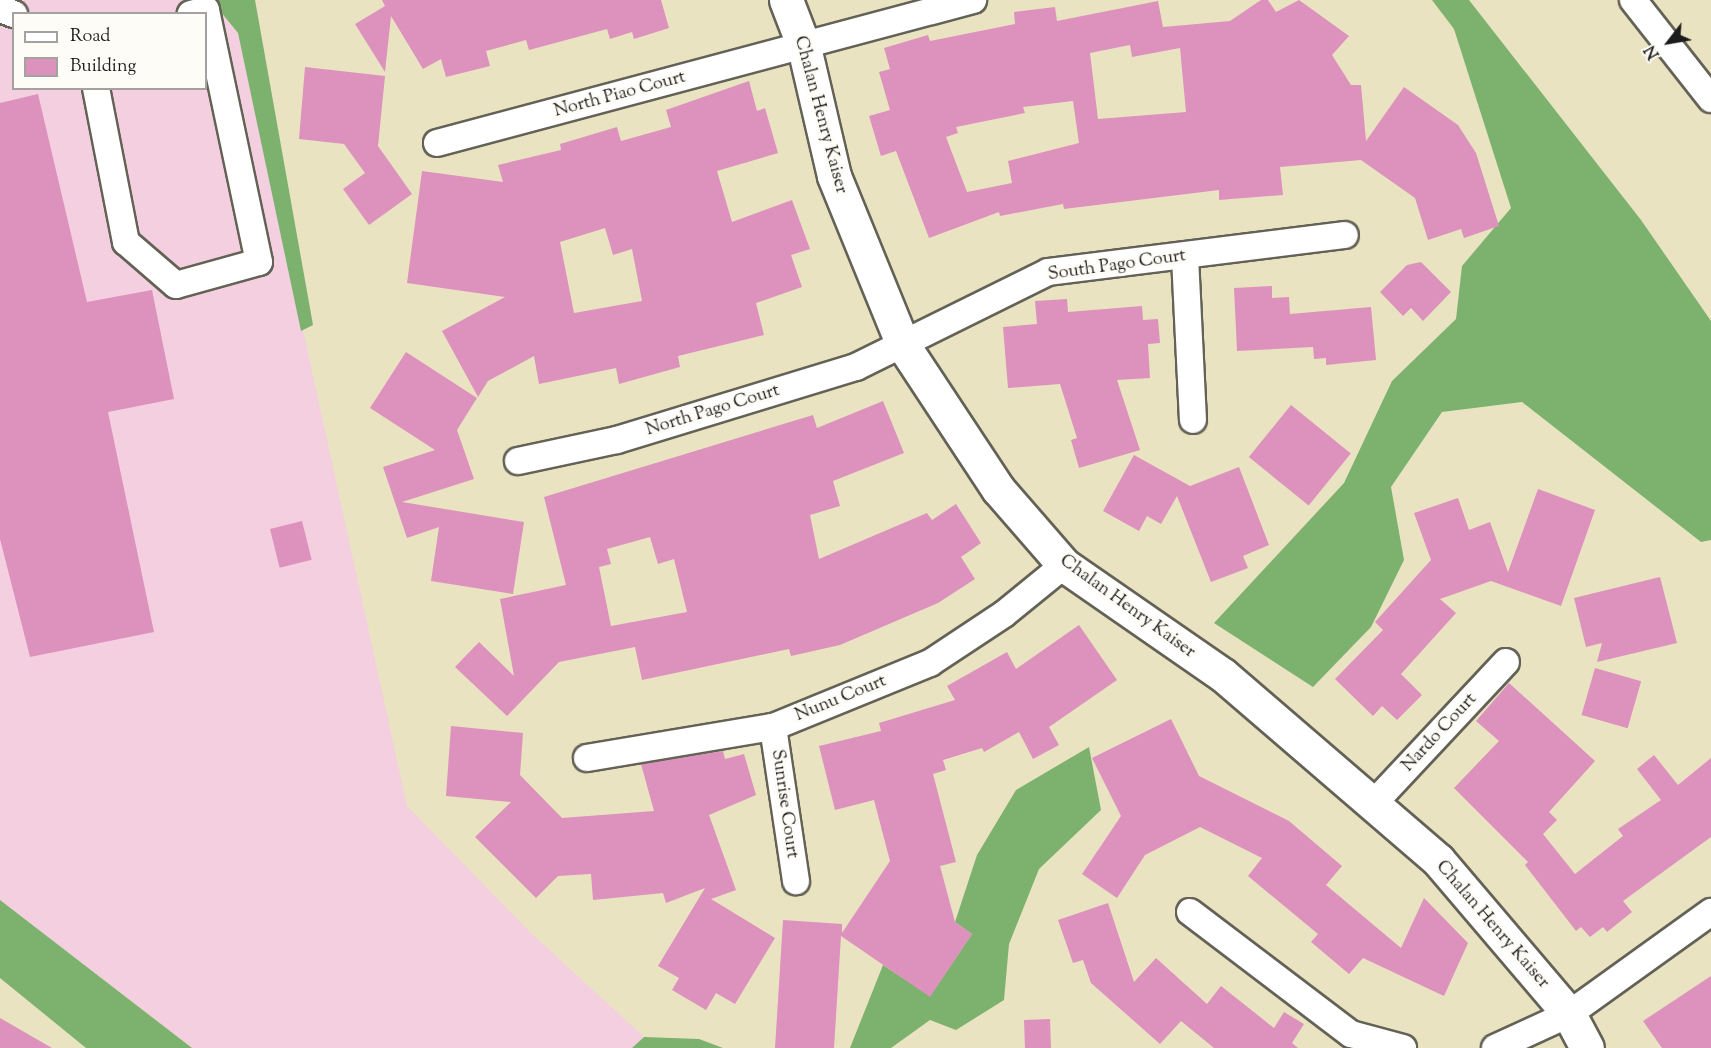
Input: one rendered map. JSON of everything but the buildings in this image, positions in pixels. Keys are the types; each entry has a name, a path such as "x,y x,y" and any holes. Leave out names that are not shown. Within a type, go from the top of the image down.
{"street":[{"name":"Chalan Henry Kaiser","path":"786,0 804,47 834,176 903,345 998,489 1064,565 1223,675 1438,860 1569,1014 1587,1048"},
{"name":"North Piao Court","path":"437,143 804,47 973,0"},
{"path":"1633,0 1711,99"},
{"path":"96,90 126,242 176,285 259,262 207,15"},
{"name":"South Pago Court","path":"903,345 1048,272 1185,257 1345,235"},
{"path":"1185,257 1193,420"},
{"name":"North Pago Court","path":"518,461 617,440 753,401 856,367 903,345"},
{"name":"Nunu Court","path":"587,758 773,727 930,663 1004,614 1064,565"},
{"name":"Nardo Court","path":"1374,803 1506,662"},
{"name":"Sunrise Court","path":"773,727 796,881"},
{"path":"1190,912 1351,1034 1403,1048"},
{"path":"1495,1048 1569,1014 1711,912"}],"shaded area":[{"path":"0,0 211,0 238,33 407,806 533,935 644,1037 632,1048 192,1048 0,900"}],"green space":[{"path":"211,0 255,0 313,325 301,331 238,33"},
{"path":"1432,0 1469,0 1641,220 1711,321 1711,540 1701,542 1522,402 1442,412 1391,487 1404,560 1371,627 1313,687 1214,623 1344,483 1392,381 1456,319 1462,266 1511,208 1454,29"},
{"path":"1089,747 1101,810 1039,869 1009,944 1004,1000 956,1030 930,1020 891,1048 850,1048 883,965 930,996 972,934 955,922 977,855 1016,790"},
{"path":"0,900 192,1048 86,1048 0,978"},
{"path":"644,1037 699,1039 723,1048 632,1048"}]}
